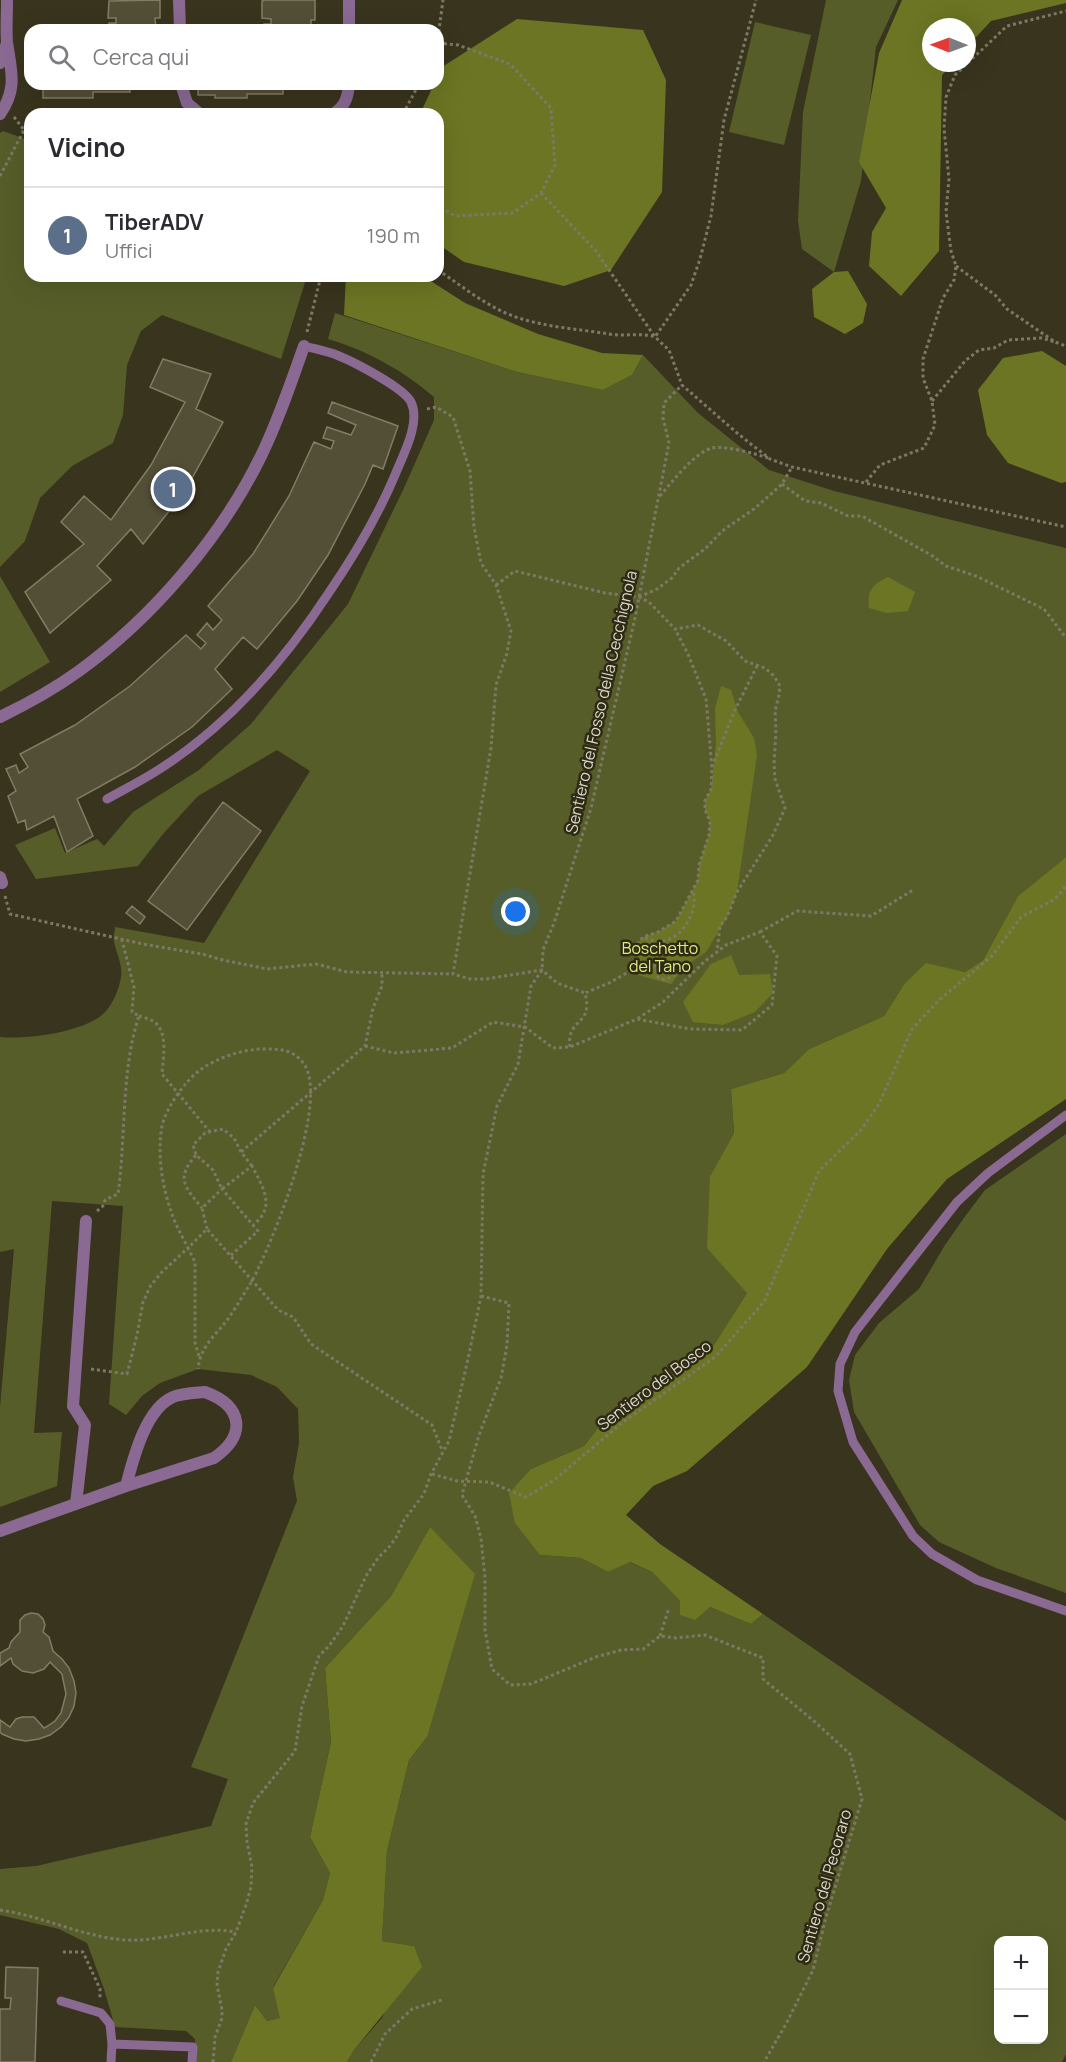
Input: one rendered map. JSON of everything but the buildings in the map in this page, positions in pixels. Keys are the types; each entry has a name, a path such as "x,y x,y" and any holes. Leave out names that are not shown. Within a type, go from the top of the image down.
{"street":[{"path":"3,110 10,96 13,79 7,42 7,0"},
{"path":"179,0 180,24"},
{"path":"349,0 349,24"},
{"path":"0,63 7,42"},
{"path":"183,90 187,103 193,108"},
{"path":"340,108 344,104 348,90"},
{"path":"0,717 48,692 88,665 146,613 184,571 222,520 254,471 274,427 304,346"},
{"path":"76,1504 85,1425 73,1406 86,1221"},
{"path":"0,1531 126,1486 214,1458 234,1439 237,1427 230,1405 220,1397 205,1392 171,1398 145,1427 126,1486"}],"lane":[{"path":"107,799 155,772 190,747 247,698 314,616 372,526 402,458 413,424 412,404 404,394 341,356 304,346"},
{"path":"1066,1115 988,1173 957,1202 855,1332 840,1364 838,1391 854,1442 919,1542 932,1554 977,1580 1066,1611"},
{"path":"61,2001 101,2013 110,2024 111,2062"},
{"path":"112,2044 193,2047 192,2062"}],"path":[{"path":"440,24 443,0"},
{"path":"655,337 691,285 700,260 711,216 724,120 756,0"},
{"path":"866,482 880,465 924,448 935,425 932,401 923,378 923,359 943,298 954,279 956,266 951,251 946,212 946,195 950,179 944,128 946,97 955,75 1007,26 1066,11"},
{"path":"444,44 458,45 510,64 551,108 555,165 542,193 513,213 455,216 444,210"},
{"path":"406,108 416,90"},
{"path":"0,176 24,130 3,110"},
{"path":"542,193 596,251 655,337 669,350 682,385 770,459"},
{"path":"956,266 995,295 1007,309 1055,342"},
{"path":"444,274 492,306 514,316 618,336 644,334 655,337"},
{"path":"304,346 320,282"},
{"path":"932,401 965,361 980,350 994,348 1008,340 1041,338 1066,346"},
{"name":"Sentiero del Fosso della Cecchignola","path":"213,2062 215,2037 222,2019 217,1985 218,1972 225,1950 236,1932 251,1887 252,1867 246,1824 253,1803 295,1750 302,1706 319,1656 343,1626 366,1576 378,1558 398,1536 404,1520 424,1494 442,1450 448,1442 481,1296 483,1174 497,1106 518,1064 531,986 542,969 543,950 591,808 639,597 669,443 663,418 664,403 682,385"},
{"path":"413,411 436,407 453,417 470,471 474,527 481,562 496,585 512,632 496,685 491,748 453,974"},
{"path":"658,497 695,458 713,448 746,451 792,467 1066,527"},
{"path":"639,597 657,589 672,578 679,568 706,548 722,531 754,509 782,484 792,467"},
{"path":"782,484 805,501 821,503 848,516 862,516 931,555 946,567 976,576 1044,609 1066,638"},
{"path":"1,880 10,914 122,940 202,954 267,969 316,964 347,972 453,974 470,979 486,980 542,969 557,982 585,993 622,976 630,971 636,962 637,944 643,937 658,933 676,921 698,880 699,865 709,835 710,821 705,810 705,801 711,789 712,768 706,699 675,629 649,602 639,597 605,593 515,571 496,585"},
{"path":"675,629 698,625 726,641 745,661 765,668 780,686 775,711 774,764 775,778 785,808 773,836 737,892 720,926 717,952"},
{"path":"712,768 734,712 757,665"},
{"name":"Sentiero del Bosco","path":"431,1474 446,1480 489,1482 526,1497 553,1481 622,1423 715,1357 764,1302 819,1171 861,1130 879,1104 912,1029 939,1000 992,956 1020,917 1055,898 1066,886"},
{"path":"365,1046 394,1053 452,1048 494,1022 525,1027 553,1048 570,1047 637,1019 663,1002 696,969 726,945 760,932 797,910 871,916 913,890"},
{"path":"643,937 653,942 665,942 677,936 687,923 695,903 693,891"},
{"path":"637,1019 690,1029 742,1030 772,1005 777,956 760,932"},
{"path":"122,940 134,987 132,1012 155,1022 161,1031 165,1055 162,1074 210,1132"},
{"path":"636,962 648,962 656,967 658,977 665,980 684,970 696,969"},
{"path":"241,1152 365,1046 373,1008 382,986 382,973"},
{"path":"570,1047 571,1029 585,1017 588,1004 585,993"},
{"path":"104,1205 105,1200 118,1194 130,1058 139,1016"},
{"path":"198,1368 199,1356 195,1343 195,1262 171,1212 160,1152 162,1124 178,1094 199,1071 225,1056 261,1049 288,1050 304,1065 309,1080 310,1093 304,1141 283,1212 252,1280 230,1317 199,1356"},
{"path":"231,1255 258,1231 222,1189 213,1170 196,1155 193,1144 205,1133 223,1129 234,1138 252,1166 263,1187 267,1205 261,1218 254,1224"},
{"path":"196,1155 186,1166 184,1178 188,1191 202,1208 207,1229 278,1310 293,1317 311,1344 432,1425 442,1450"},
{"path":"202,1208 252,1166"},
{"path":"76,1367 127,1374 143,1302 151,1285 207,1229"},
{"path":"465,1482 501,1378 507,1345 509,1303 481,1296"},
{"name":"Sentiero del Pecoraro","path":"465,1482 462,1495 475,1516 481,1538 485,1578 485,1630 492,1669 510,1685 531,1684 596,1657 621,1650 643,1649 660,1636 676,1638 705,1635 763,1658 763,1678 850,1754 862,1799 826,1917 813,1970 764,2062"},
{"path":"660,1636 669,1608"},
{"path":"0,1910 87,1934 126,1940 169,1938 194,1931 220,1929 236,1932"},
{"path":"63,1952 83,1952 100,1989 101,2013"},
{"path":"371,2062 385,2034 412,2009 442,2000"}],"green space":[{"path":"826,0 898,0 876,47 861,181 834,272 802,249 798,221 803,112"},
{"path":"902,0 1066,0 1066,3 991,21 976,37 976,18 922,18 922,72 945,72 942,75 939,251 901,296 869,266 872,232 886,208 859,162 879,53"},
{"path":"517,19 643,30 666,80 662,192 611,270 564,286 464,262 444,248 444,108 423,108 431,90 444,90 444,66"},
{"path":"755,22 811,35 784,145 729,132"},
{"path":"3,131 24,139 24,282 305,282 281,359 162,315 141,331 127,365 123,415 113,443 72,466 40,498 25,541 0,567 0,133"},
{"path":"848,271 867,304 863,323 845,334 814,317 812,289 834,272"},
{"path":"346,282 432,282 465,303 538,334 602,353 643,355 632,375 603,390 517,372 344,315"},
{"path":"335,313 517,372 603,390 632,375 643,355 698,413 769,470 834,491 1066,548 1066,857 1018,896 983,960 965,972 926,964 904,984 884,1016 809,1049 784,1073 731,1089 734,1133 710,1176 747,1293 710,1351 608,1415 584,1446 531,1469 540,1555 581,1558 608,1572 629,1562 652,1572 680,1601 710,1607 751,1624 763,1614 1066,1821 1066,2054 1062,2062 347,2062 354,2050 382,2018 414,1946 382,1941 387,1851 409,1760 427,1737 430,1527 391,1596 325,1668 331,1742 310,1837 330,1873 323,1900 273,1987 281,2018 267,2021 255,2005 231,2062 195,2062 195,2039 186,2031 115,2027 87,1943 59,1929 0,1915 0,1869 36,1866 211,1826 228,1779 191,1767 297,1501 293,1477 299,1443 298,1409 277,1387 251,1375 198,1369 160,1383 142,1396 126,1415 109,1404 123,1206 52,1201 34,1433 62,1432 57,1486 0,1507 0,1407 14,1249 0,1252 0,1037 39,1036 69,1030 82,1026 103,1014 115,997 121,977 114,939 115,927 204,943 310,771 277,750 198,796 163,834 138,866 36,879 15,845 55,828 65,853 97,839 104,846 133,812 199,770 251,724 348,604 434,420 434,397 384,362 328,339"},
{"path":"1042,351 1066,366 1066,482 1061,483 1008,463 987,435 978,390 1003,358"},
{"path":"0,576 50,662 0,692"},
{"path":"888,577 915,592 908,611 887,613 869,608 870,592"},
{"name":"Boschetto del Tano","path":"721,686 731,690 738,712 754,738 757,755 737,892 727,917 706,952 685,966 671,984 638,975 635,955 637,944 643,937 658,932 676,921 698,880 699,865 709,835 710,821 705,810 705,801 711,789 716,744 715,709"},
{"path":"1066,857 1066,1099 947,1179 887,1249 807,1367 687,1471 653,1486 626,1515 660,1544 763,1614 751,1624 710,1607 695,1620 680,1615 680,1601 652,1572 630,1562 608,1572 581,1558 540,1555 515,1523 509,1493 531,1469 584,1446 608,1415 710,1351 747,1293 707,1248 710,1176 734,1133 731,1089 784,1073 809,1049 884,1016 904,984 926,963 965,972 983,960 1018,896"},
{"path":"731,955 739,975 770,974 773,993 755,1012 723,1025 693,1022 683,1002 711,964"},
{"path":"1066,1134 1066,1593 996,1568 939,1542 920,1525 854,1412 849,1380 855,1355 879,1323 919,1289 945,1245 985,1190"},
{"path":"430,1527 475,1574 427,1737 409,1760 387,1851 382,1941 414,1946 422,1967 354,2050 347,2062 231,2062 255,2005 267,2021 280,2018 273,1988 323,1900 330,1873 310,1837 331,1742 325,1668 391,1596"}],"place":[{"name":"TiberADV","path":"173,489"}]}
